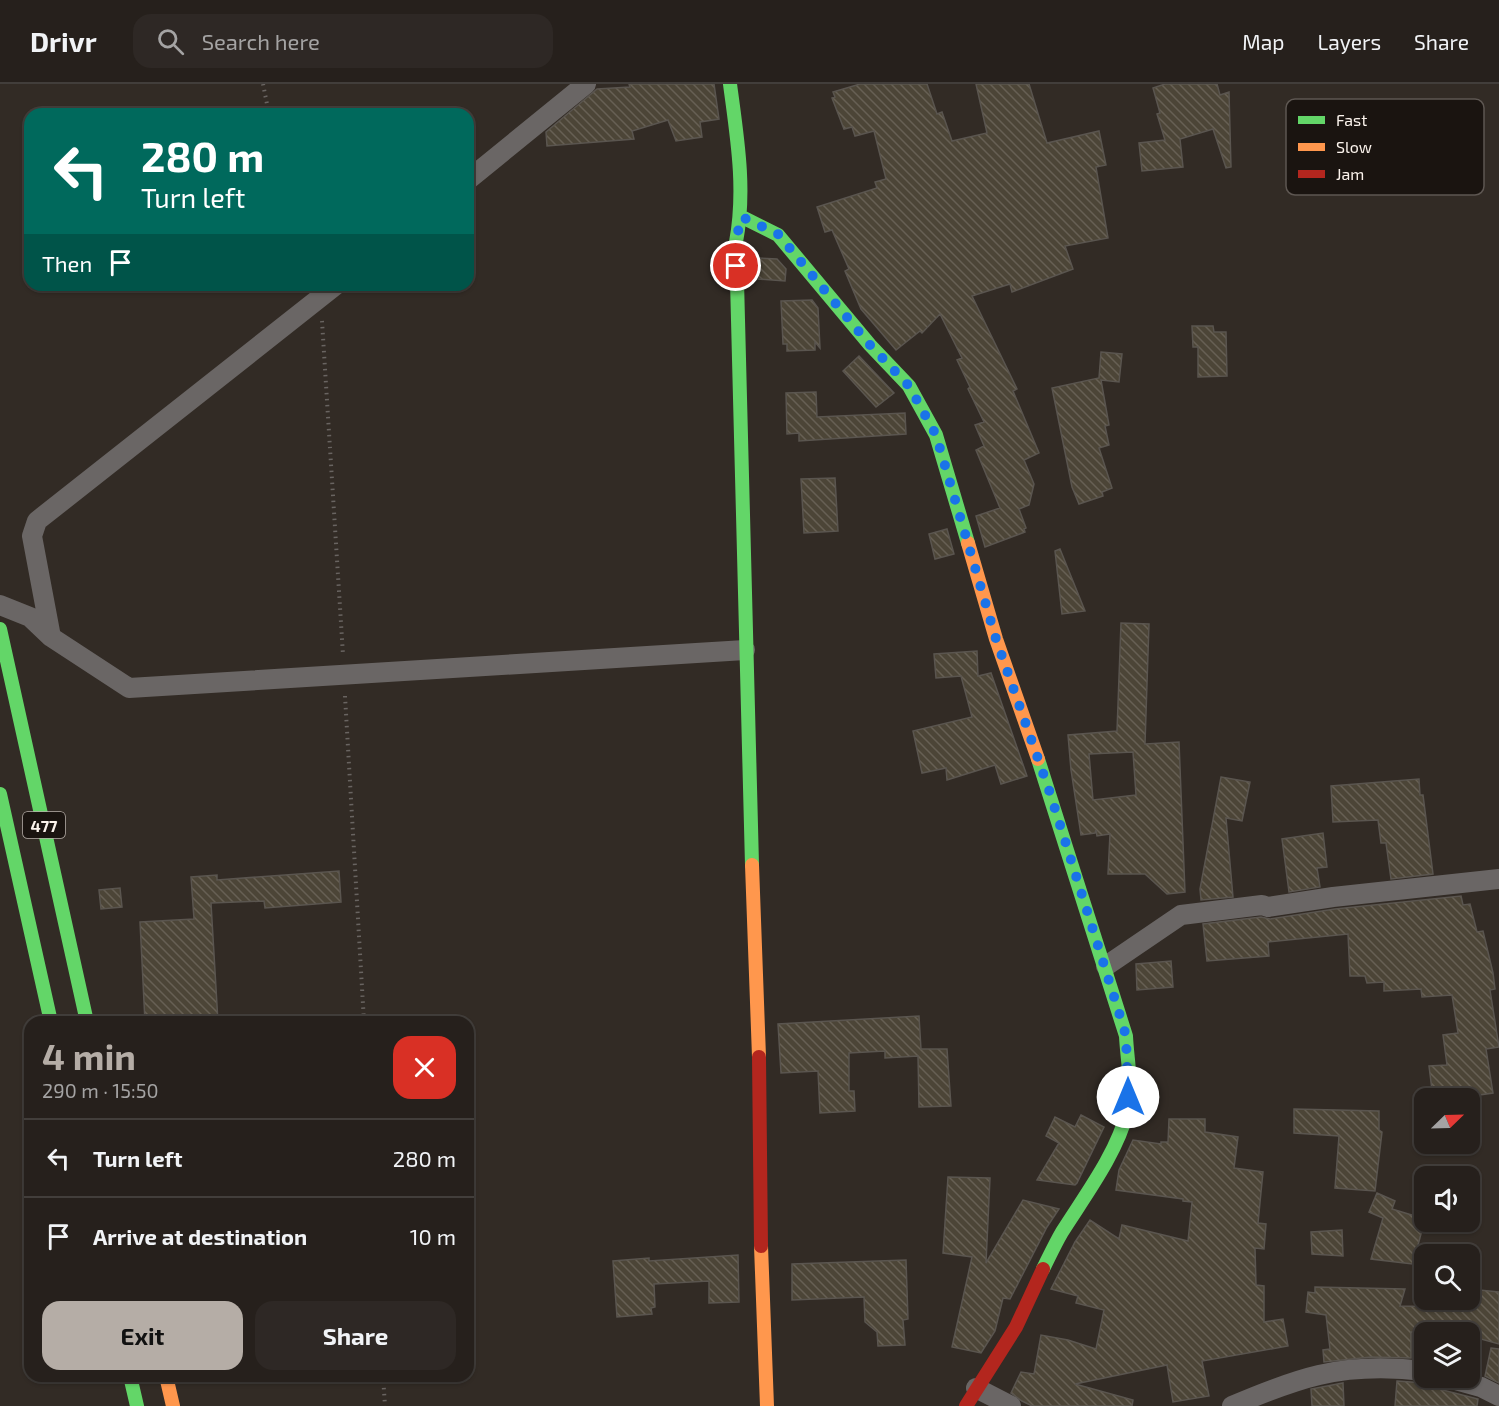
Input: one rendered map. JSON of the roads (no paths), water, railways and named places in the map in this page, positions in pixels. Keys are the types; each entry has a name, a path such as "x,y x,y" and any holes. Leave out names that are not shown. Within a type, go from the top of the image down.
{"main road":[{"path":"730,84 739,152 742,217 735,242 767,1406"},
{"path":"742,217 778,234 870,345 909,386 936,435 996,639 1050,793 1106,966 1126,1036 1128,1109 1110,1154 1090,1191 1061,1234 1016,1327 966,1406"},
{"name":"477","path":"0,629 86,1016"},
{"name":"477","path":"0,794 50,1016"},
{"path":"131,1382 137,1406"},
{"path":"167,1382 173,1406"}],"street":[{"path":"474,175 586,84"},
{"path":"51,637 32,536 37,521 328,291"},
{"path":"0,605 30,618 51,637 129,688 745,650"},
{"path":"1106,966 1181,915 1262,905 1268,907 1450,883 1499,879"},
{"path":"1232,1406 1320,1374 1369,1368 1414,1370"},
{"path":"976,1388 1011,1406"},
{"path":"1463,1388 1478,1397 1499,1396"}]}
